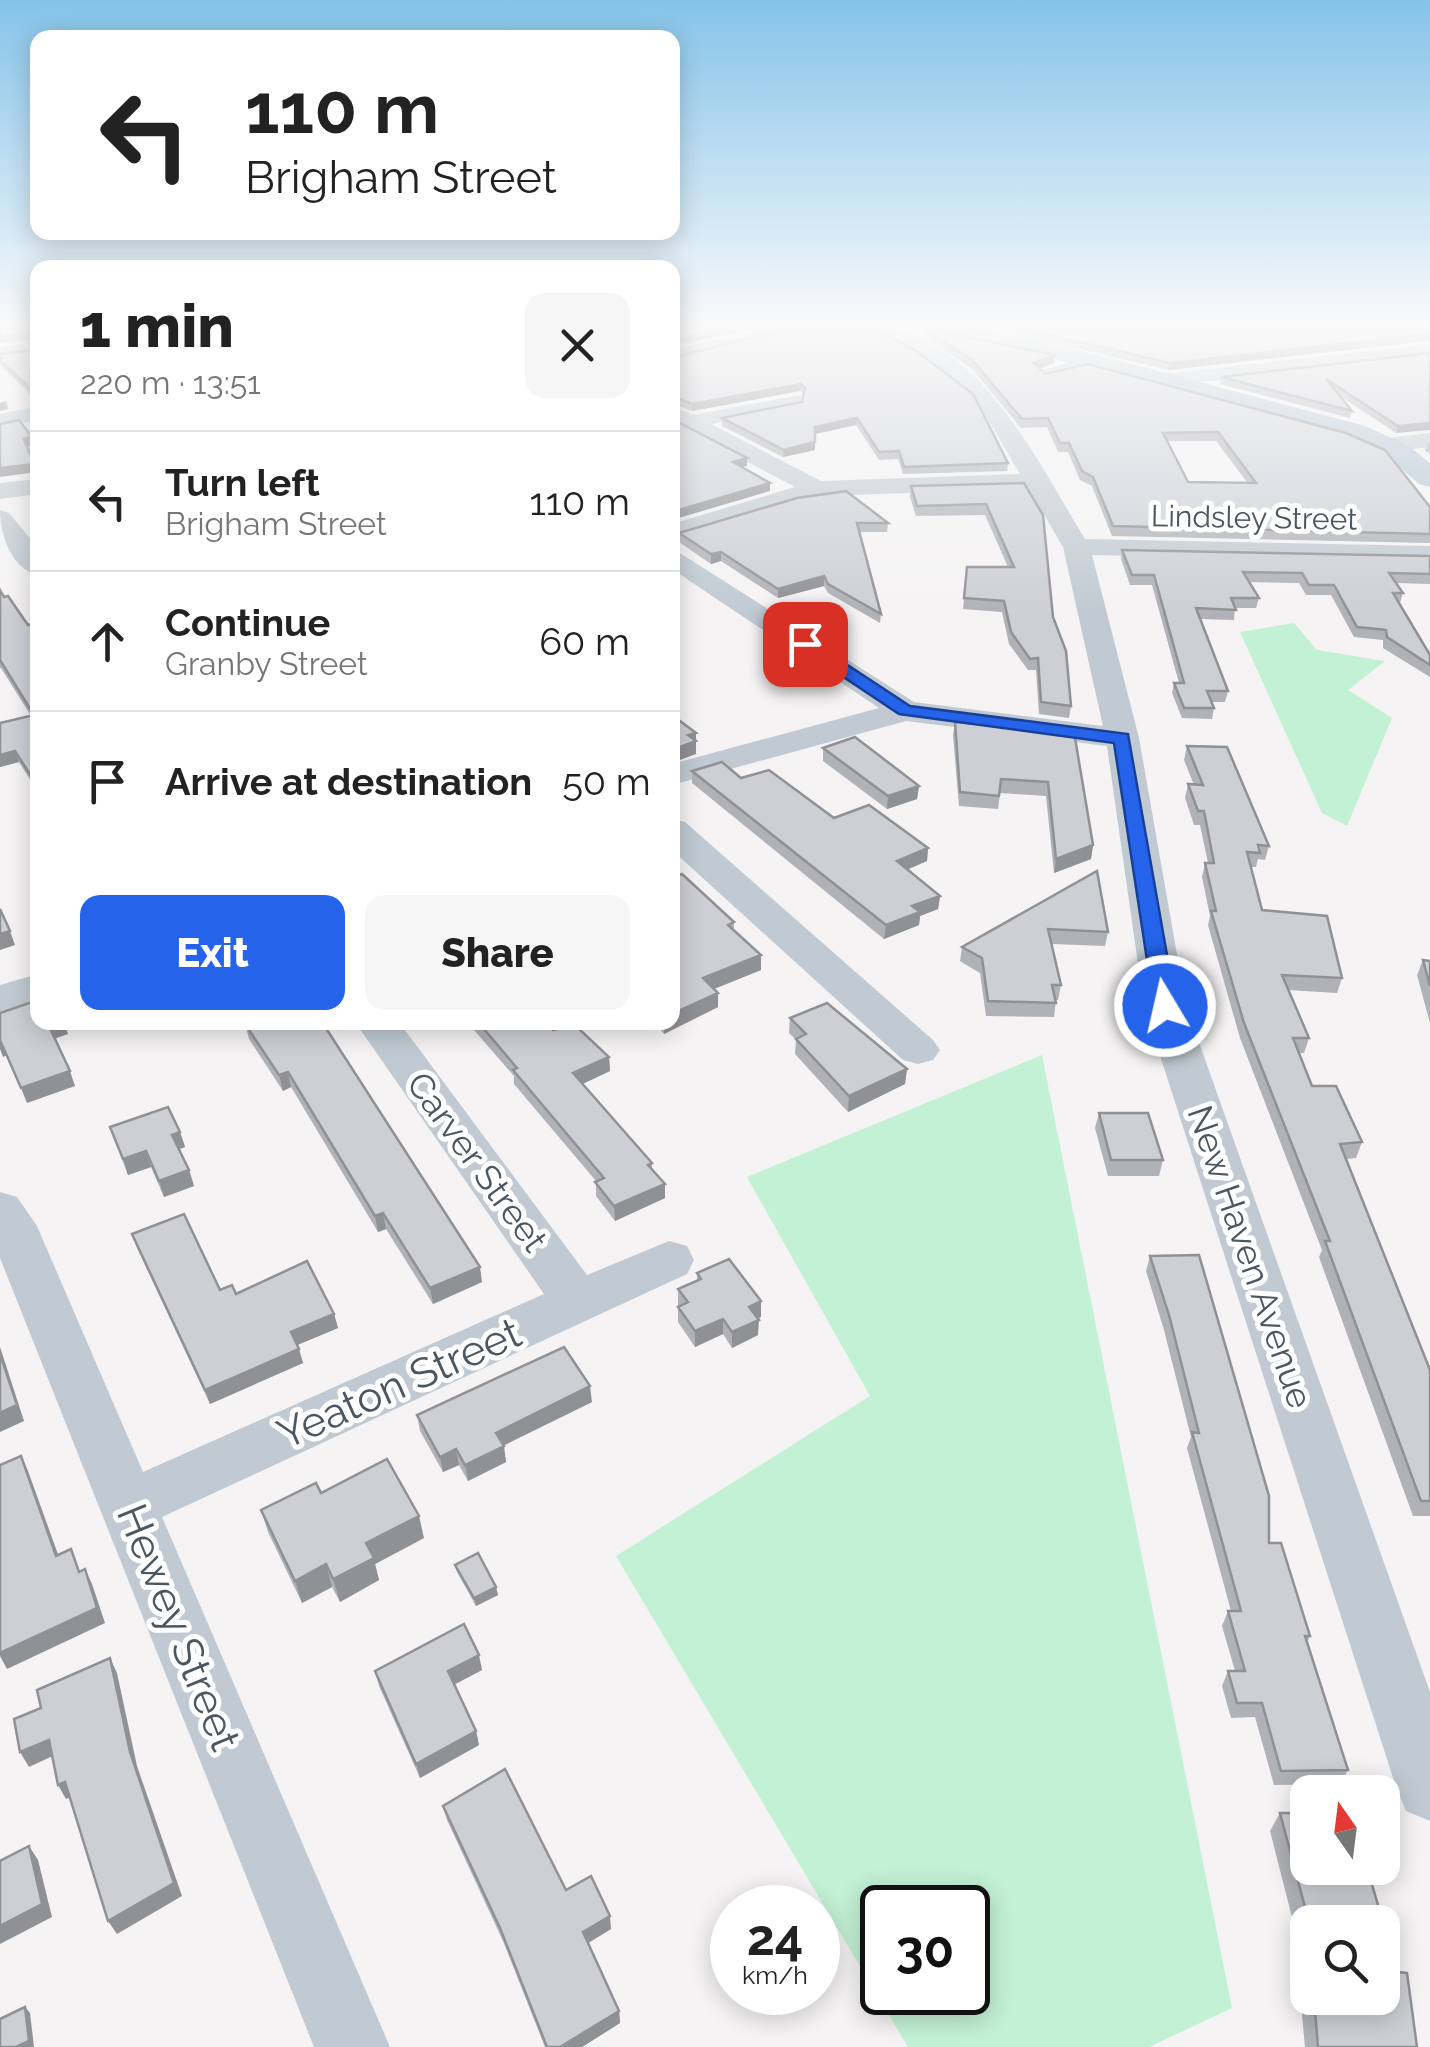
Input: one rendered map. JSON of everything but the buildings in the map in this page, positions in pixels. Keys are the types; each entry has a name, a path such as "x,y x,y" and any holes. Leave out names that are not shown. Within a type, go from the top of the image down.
{"main road":[{"path":"1325,424 1387,445 1430,478"}],"street":[{"path":"692,424 818,489"},
{"name":"New Haven Avenue","path":"1003,424 1076,547 1122,738 1165,1006 1430,1786"},
{"path":"1387,445 1430,440"},
{"path":"680,530 818,489 1039,481"},
{"path":"0,491 30,487"},
{"path":"0,518 30,557"},
{"name":"Lindsley Street","path":"1076,547 1430,554"},
{"path":"680,561 905,711"},
{"path":"680,773 905,711 1122,738"},
{"path":"680,837 918,1050"},
{"path":"0,1000 30,990"},
{"name":"Carver Street","path":"382,1030 577,1301"},
{"name":"Hewey Street","path":"0,1210 12,1226 352,2047"},
{"name":"Yeaton Street","path":"129,1506 669,1260"}],"green space":[{"path":"1294,623 1317,650 1385,661 1348,690 1392,718 1347,826 1322,813 1240,632"},
{"path":"1042,1055 1232,2008 1149,2047 908,2047 889,2015 990,2015 990,1885 860,1885 860,1966 840,1933 840,1885 812,1885 616,1556 870,1396 747,1177"}],"route":[{"path":"805,644 905,711 1122,738 1165,1006"}]}
